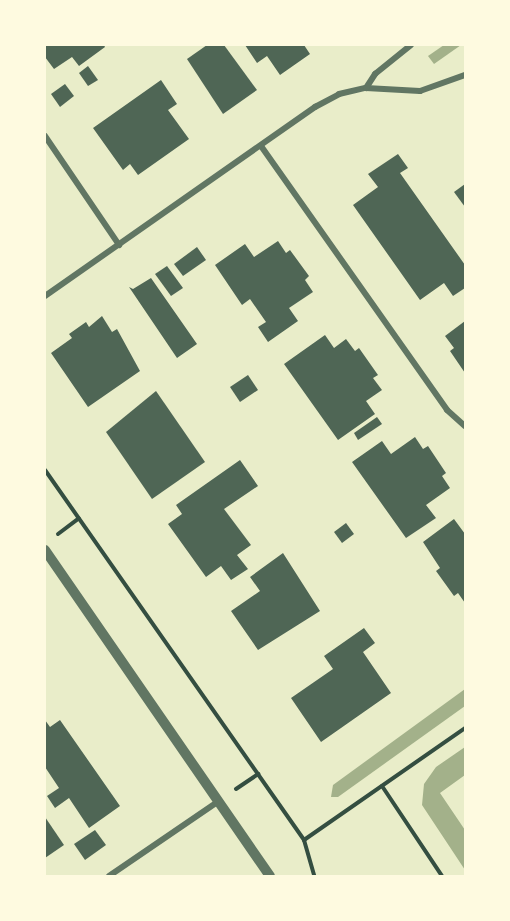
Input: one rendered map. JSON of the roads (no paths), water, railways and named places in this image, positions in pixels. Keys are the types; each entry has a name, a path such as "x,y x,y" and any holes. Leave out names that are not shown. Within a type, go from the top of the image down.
{"street":[{"path":"366,88 375,74 411,45"},
{"path":"45,296 327,100 366,88 420,91 465,75"},
{"path":"45,135 119,244"},
{"path":"261,146 447,410 465,426"},
{"path":"45,550 270,876"},
{"path":"109,876 219,801"}]}
